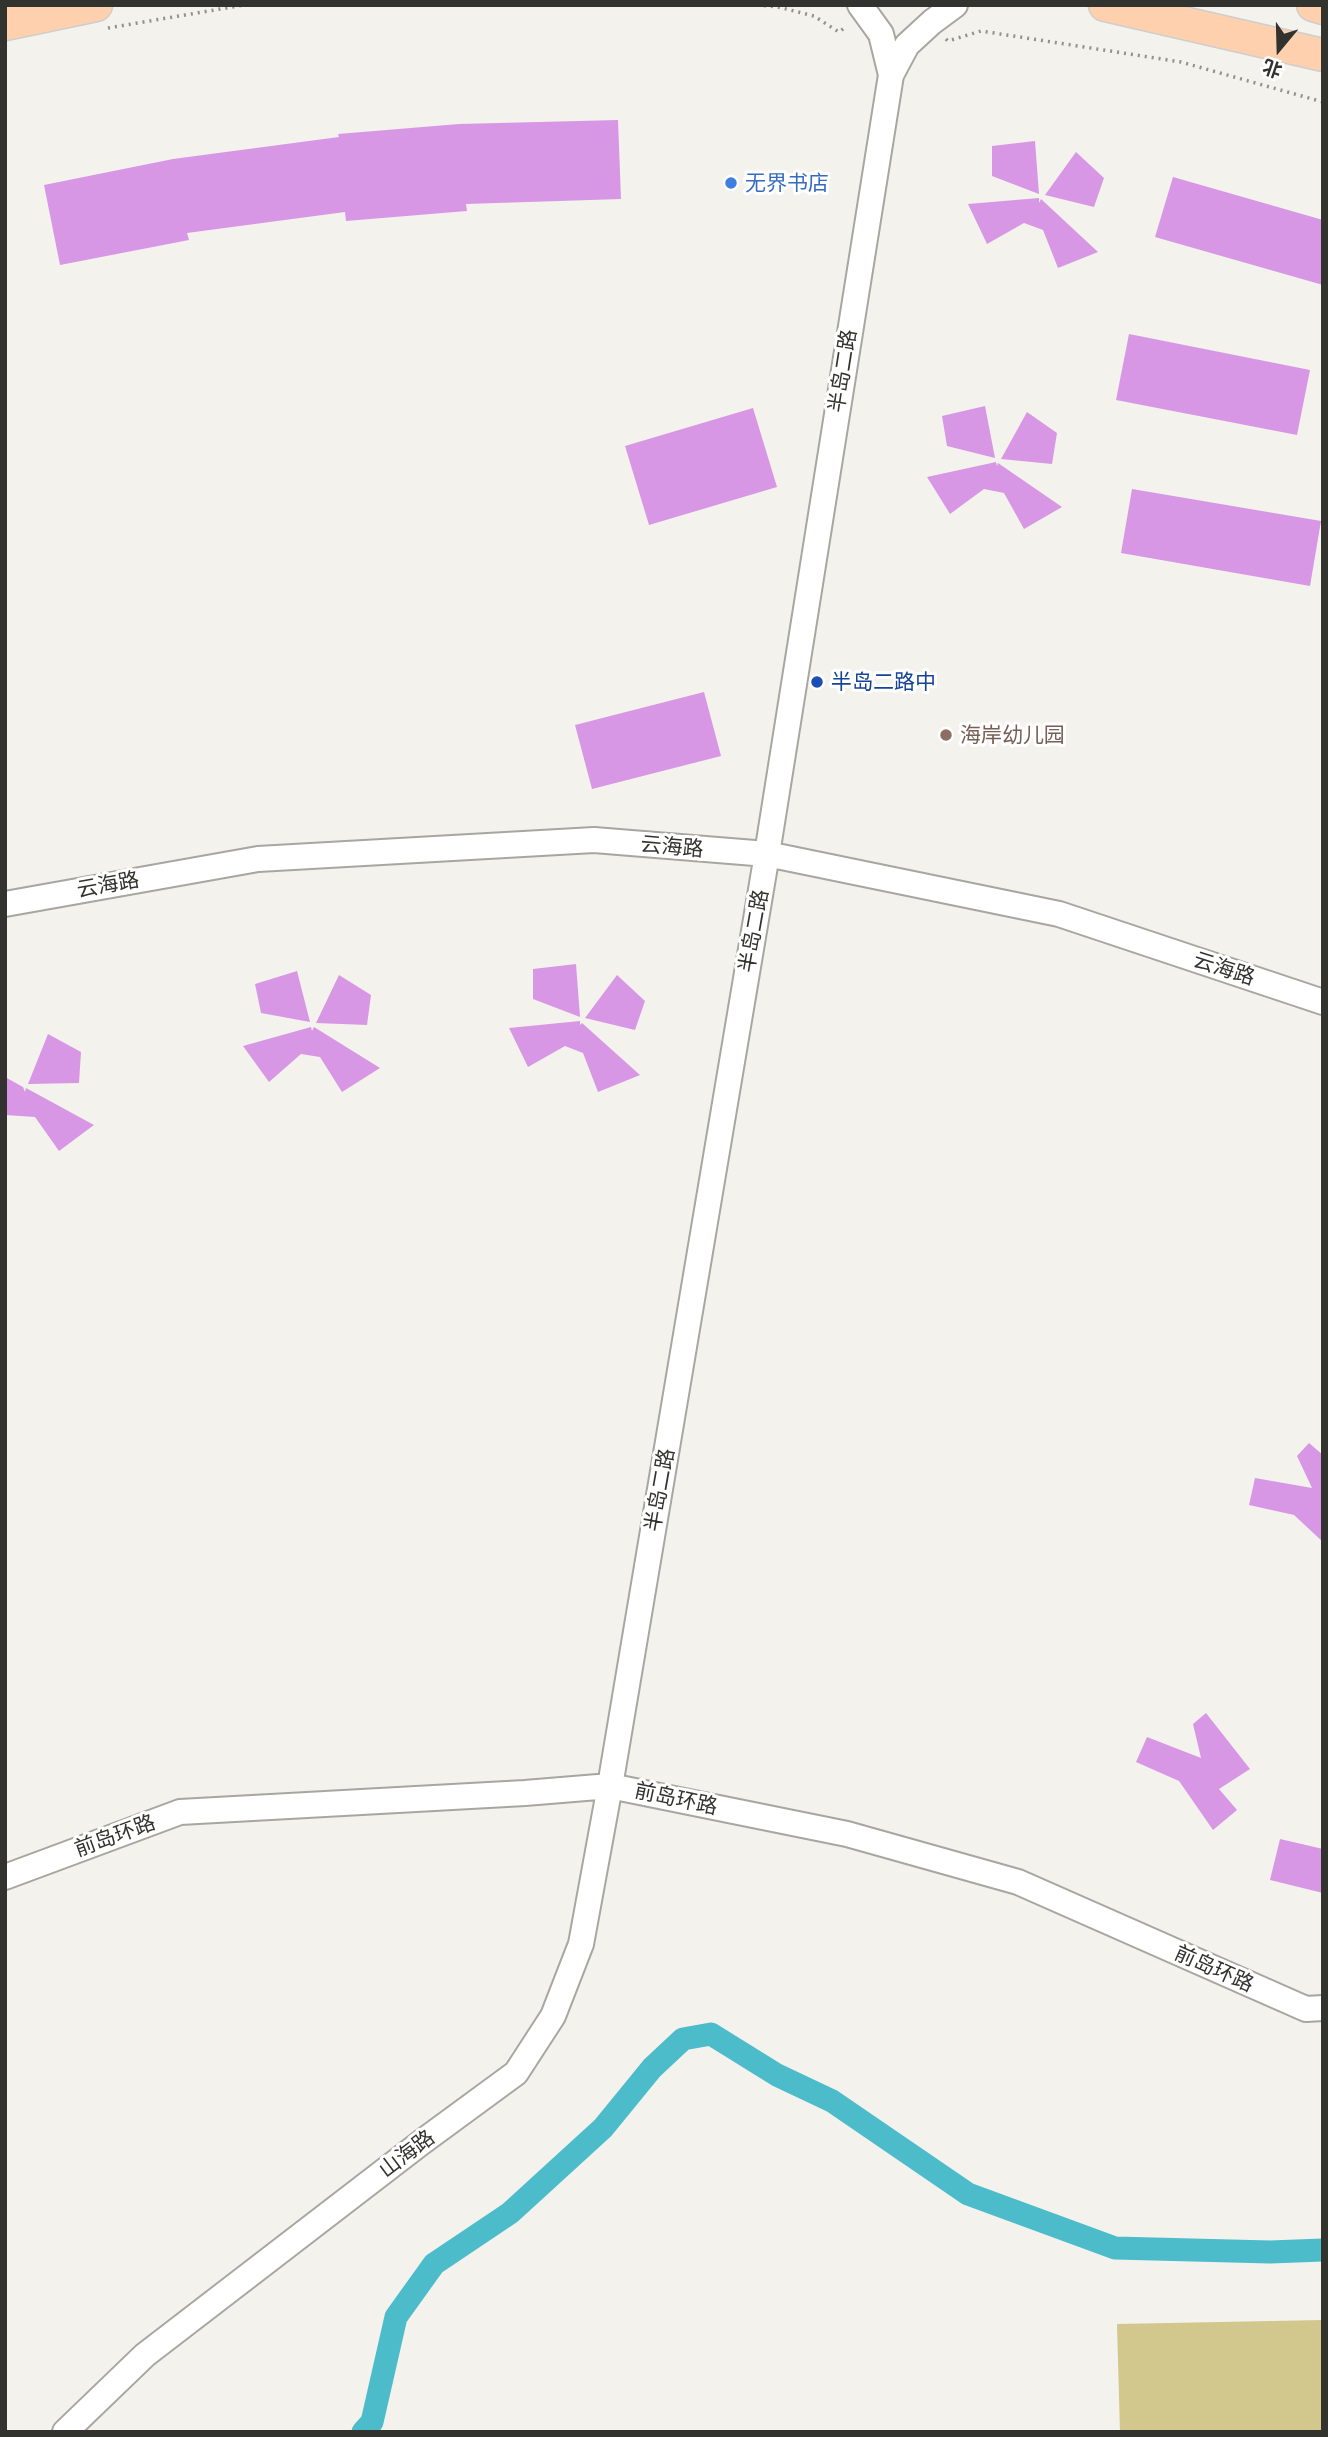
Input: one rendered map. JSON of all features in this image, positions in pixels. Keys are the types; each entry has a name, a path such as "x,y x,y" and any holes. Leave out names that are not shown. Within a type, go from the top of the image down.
{"main road":[{"path":"1105,5 1323,55"},
{"path":"1313,5 1323,8"},
{"path":"5,24 97,18"}],"street":[{"path":"891,75 907,45 955,5"},
{"path":"863,8 881,34 891,75"},
{"name":"半岛二路","path":"610,1786 767,854 891,75"},
{"name":"云海路","path":"5,904 258,859 594,840 767,854 1059,914 1323,1002"},
{"name":"前岛环路","path":"5,1877 180,1812 610,1786 847,1834 1018,1882 1306,2009 1323,2008"},
{"name":"山海路","path":"65,2432 145,2355 516,2073 553,2016 581,1944 610,1786"}],"path":[{"path":"97,18 244,5"},
{"path":"757,5 814,16 839,32 863,8"},
{"path":"932,22 948,41 981,31 1181,62 1323,102"}],"shaded area":[{"path":"1323,2320 1323,2432 1120,2432 1117,2324"}],"building":[{"path":"618,120 621,199 466,204 467,211 346,221 345,212 187,233 189,240 60,265 44,185 173,159 339,137 338,134 459,124"},
{"path":"1035,141 1039,194 992,176 992,146"},
{"path":"1076,152 1104,178 1094,207 1045,195"},
{"path":"1173,177 1323,220 1323,285 1155,237"},
{"path":"1039,198 1039,203 1041,199 1098,252 1058,268 1043,230 1024,223 987,244 968,204"},
{"path":"1129,334 1310,370 1297,435 1116,400"},
{"path":"985,406 995,458 947,446 942,416"},
{"path":"753,408 777,487 649,525 625,446"},
{"path":"1027,412 1057,433 1052,464 1001,459"},
{"path":"996,462 997,466 998,463 1062,507 1024,529 1004,493 984,489 950,514 927,477"},
{"path":"1132,489 1321,521 1310,586 1121,553"},
{"path":"704,692 721,756 592,789 575,725"},
{"path":"576,964 580,1017 533,999 533,969"},
{"path":"297,971 310,1022 261,1013 255,984"},
{"path":"339,975 371,995 367,1025 316,1023"},
{"path":"617,975 645,1001 635,1030 585,1018"},
{"path":"580,1021 580,1025 582,1023 640,1075 598,1092 583,1053 565,1046 528,1067 509,1028"},
{"path":"311,1027 312,1031 314,1027 380,1068 342,1092 320,1057 301,1054 269,1082 243,1046"},
{"path":"48,1034 81,1052 79,1083 28,1084"},
{"path":"5,1077 23,1087 25,1092 26,1088 94,1125 59,1151 35,1117 5,1115"},
{"path":"1309,1443 1323,1455 1323,1542 1294,1515 1249,1505 1255,1478 1312,1488 1297,1456"},
{"path":"1206,1713 1250,1769 1219,1789 1237,1810 1213,1830 1179,1781 1136,1762 1147,1737 1201,1758 1193,1724"},
{"path":"1280,1839 1323,1849 1323,1893 1270,1880"}],"waterway":[{"path":"363,2432 372,2422 396,2317 434,2264 510,2213 603,2128 652,2068 683,2039 711,2034 777,2075 832,2101 968,2194 1115,2248 1270,2252 1323,2250"}],"place":[{"name":"无界书店","path":"731,183"},
{"name":"半岛二路中","path":"817,682"},
{"name":"海岸幼儿园","path":"946,735"}]}
